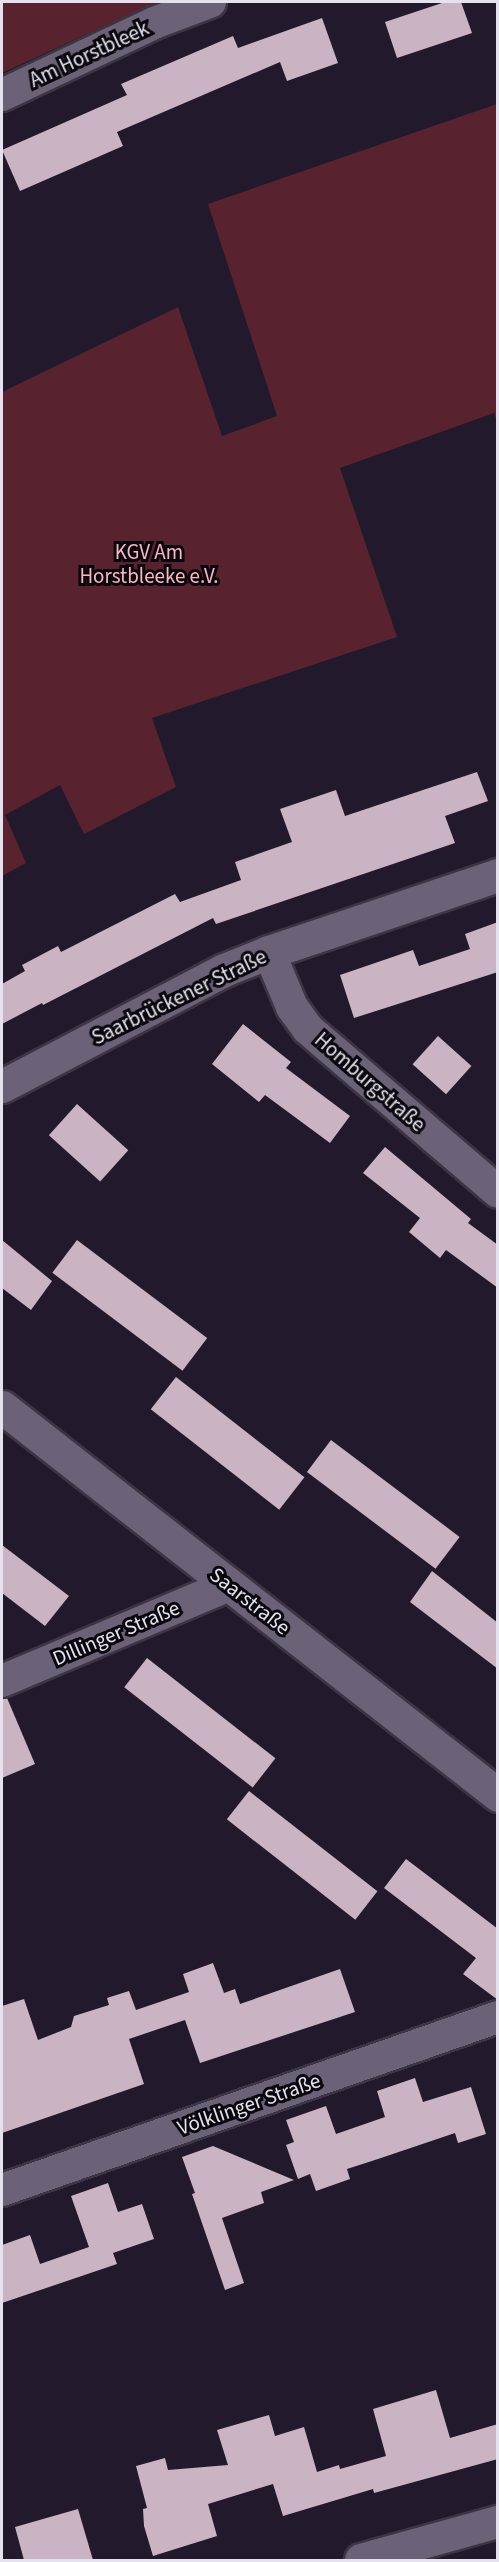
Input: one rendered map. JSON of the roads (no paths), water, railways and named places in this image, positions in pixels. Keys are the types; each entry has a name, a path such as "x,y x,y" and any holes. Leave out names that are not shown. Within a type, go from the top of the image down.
{"street":[{"name":"Am Horstbleek","path":"2,95 154,22 210,2"},
{"name":"Saarbrückener Straße","path":"2,1086 224,970 269,952 498,875"},
{"name":"Homburgstraße","path":"269,952 292,1007 308,1029 498,1192"},
{"name":"Saarstraße","path":"2,1407 498,1795"},
{"name":"Dillinger Straße","path":"2,1681 229,1585"},
{"name":"Völklinger Straße","path":"2,2190 498,2017"},
{"path":"361,2560 498,2522"}],"park label":[{"name":"KGV Am Horstbleeke e.V.","path":"149,564"}]}
